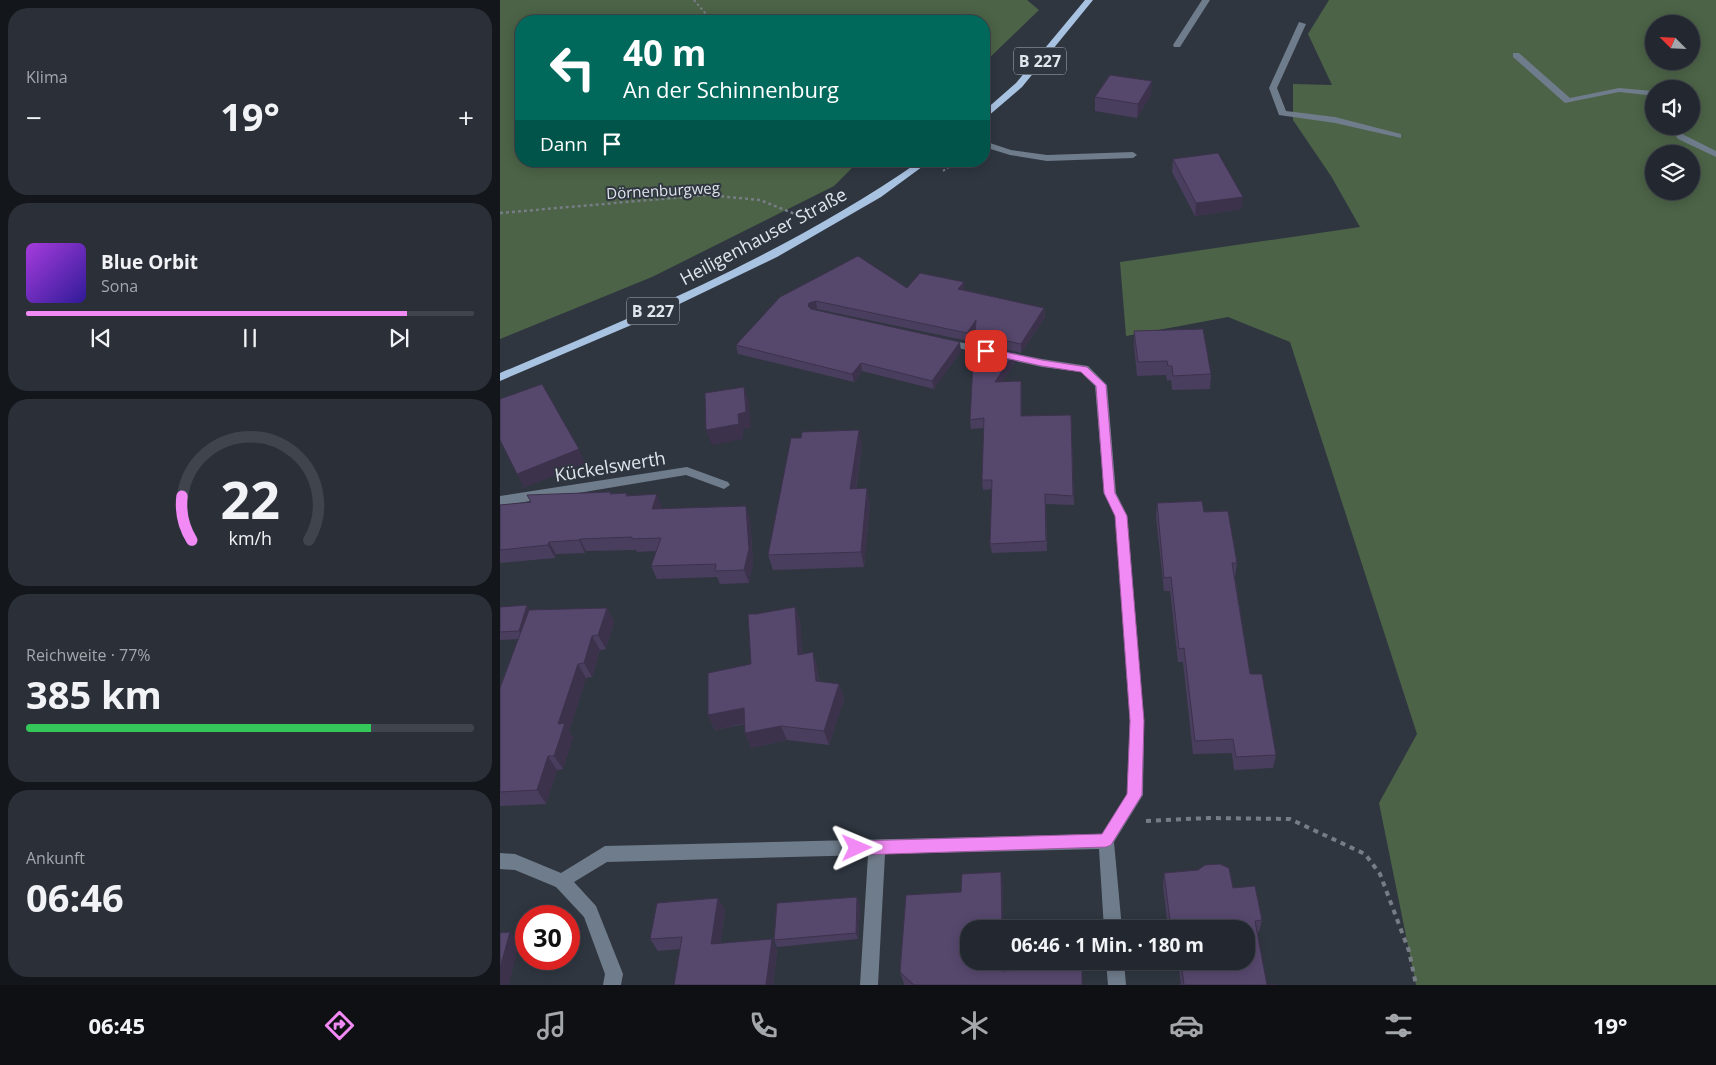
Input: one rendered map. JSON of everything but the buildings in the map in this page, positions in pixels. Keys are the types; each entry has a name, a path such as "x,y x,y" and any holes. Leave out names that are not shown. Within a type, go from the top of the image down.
{"main road":[{"name":"B 227","path":"990,110 1019,85 1058,41 1089,0"},
{"name":"Heiligenhauser Straße","path":"500,377 608,332 701,290 803,238 917,167"}],"street":[{"path":"1178,45 1206,0"},
{"path":"1302,24 1273,88 1282,113 1335,120 1398,136"},
{"path":"1516,55 1532,72 1568,101 1620,90 1645,92"},
{"path":"1680,135 1716,154"},
{"path":"990,146 1010,152 1047,158 1133,155"},
{"path":"929,339 1042,363 1084,369 1101,385 1110,493 1121,516 1137,721 1134,795 1106,841 1111,920"},
{"name":"Kückelswerth","path":"500,501 687,472 724,486"},
{"path":"562,881 606,854 1106,841"},
{"path":"869,985 877,847"},
{"path":"500,861 515,862 562,881 590,912 614,974 612,985"},
{"path":"1116,970 1117,985"}],"path":[{"path":"694,0 707,15"},
{"name":"Dörnenburgweg","path":"500,213 708,195 760,200 802,217 803,238"},
{"path":"1118,823 1209,818 1290,819 1365,854 1380,874 1409,951 1416,985"}],"green space":[{"path":"500,0 1027,0 1039,10 990,57 990,15 515,15 515,167 853,167 834,186 652,277 500,339"},
{"path":"1329,0 1716,0 1716,985 1416,985 1379,803 1417,734 1290,342 1228,317 1126,336 1120,262 1360,227 1331,176 1293,120 1293,84 1332,85 1308,34"}],"route":[{"path":"857,848 1106,841 1134,795 1137,721 1121,516 1110,493 1101,385 1084,369 1042,363 986,351"}]}
